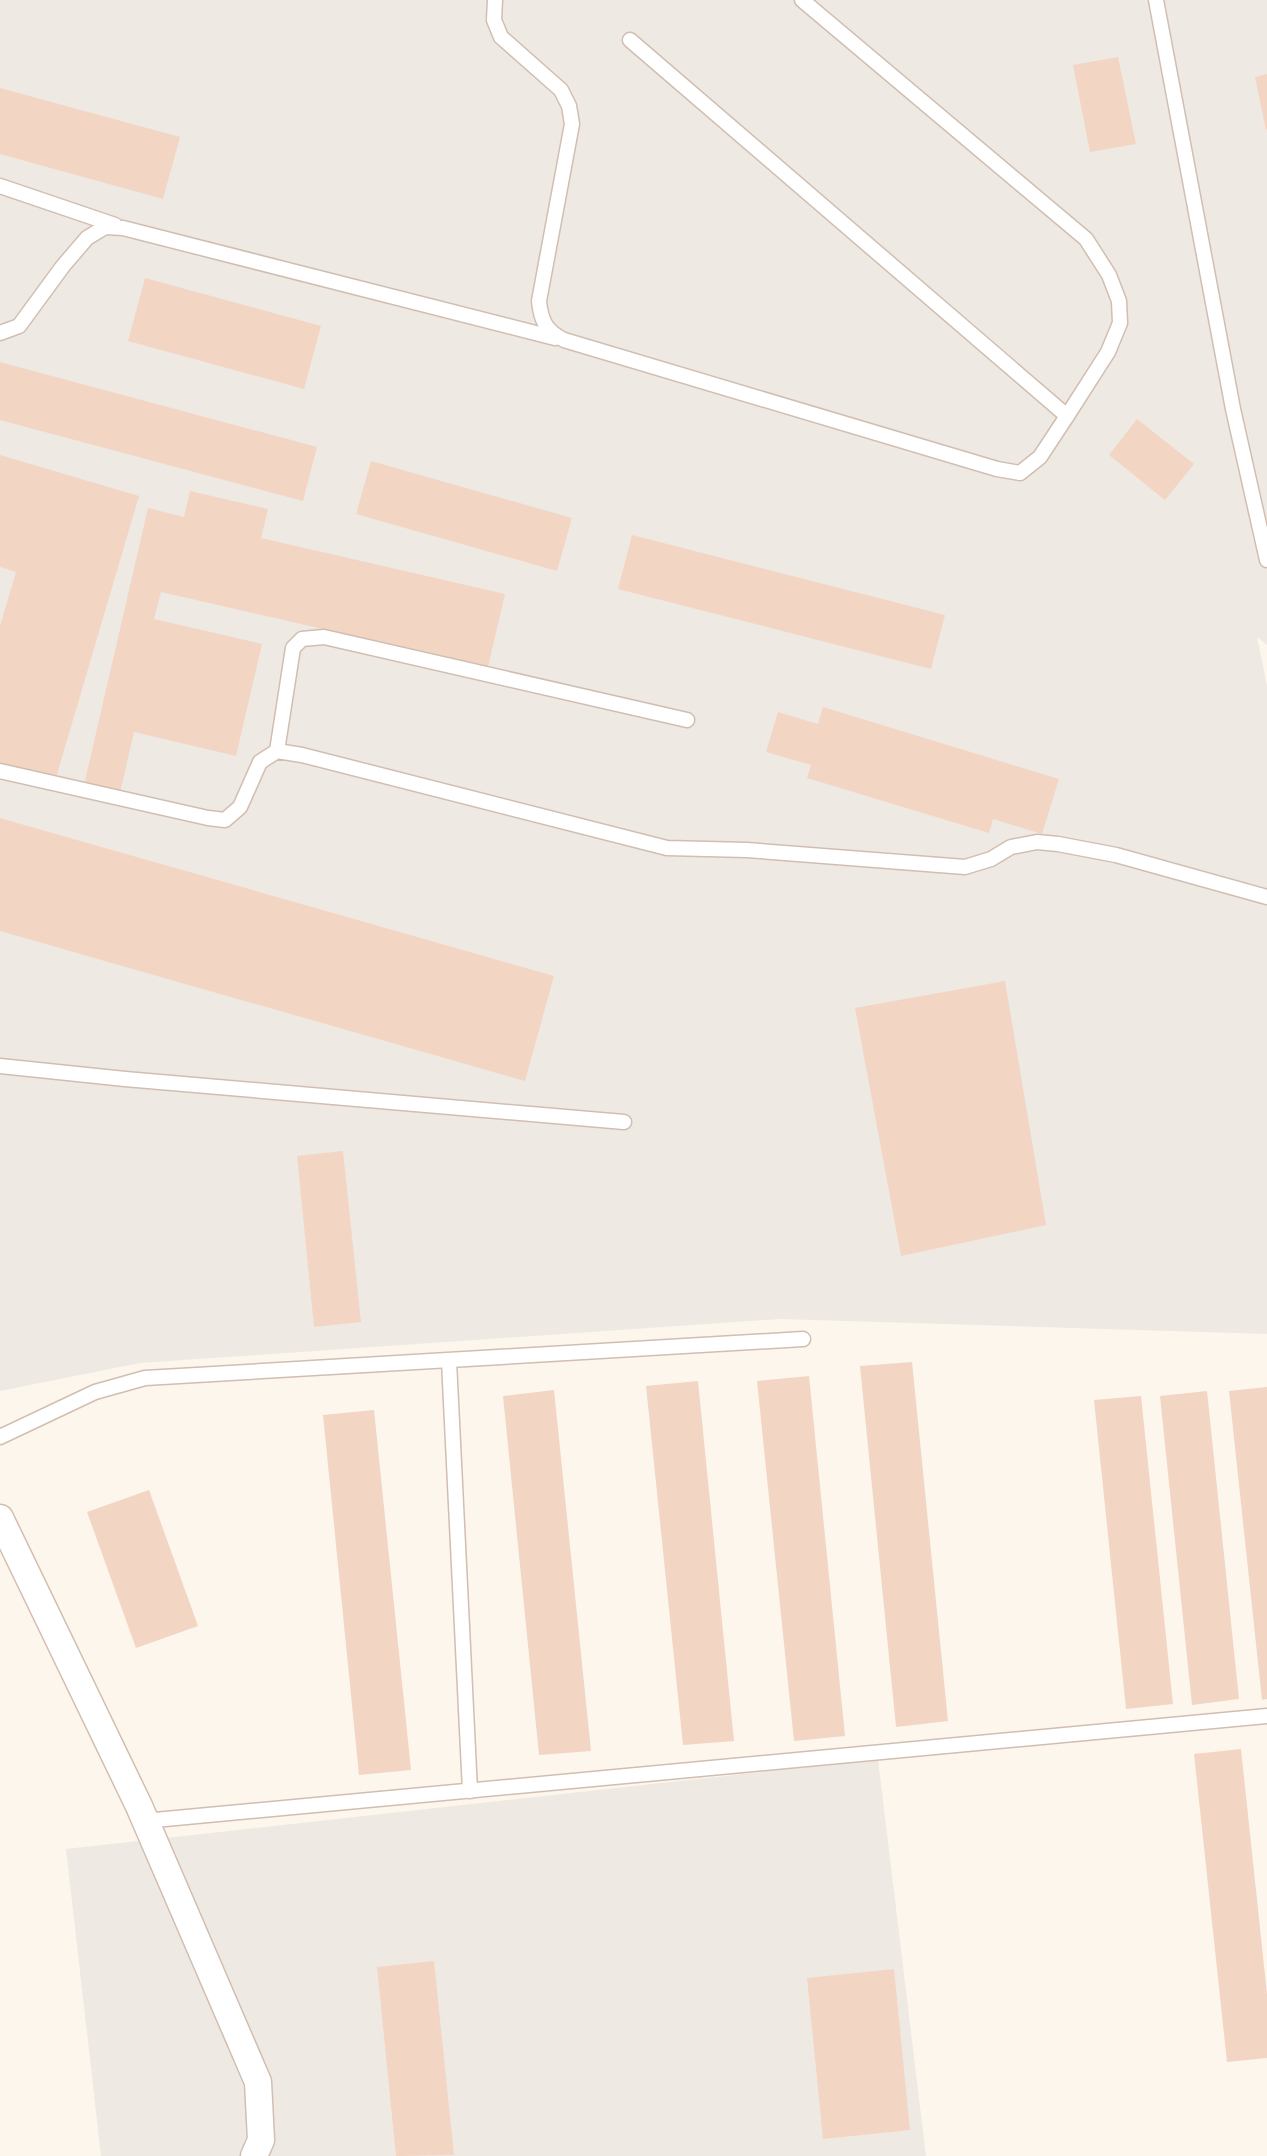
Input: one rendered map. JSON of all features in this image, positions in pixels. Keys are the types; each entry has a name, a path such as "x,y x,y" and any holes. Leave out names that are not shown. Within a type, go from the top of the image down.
{"street":[{"path":"0,1518 139,1806 258,2082 261,2140 254,2156"}],"lane":[{"path":"495,0 494,20 501,37 561,90 569,106 572,124 538,301 544,325 552,334 564,340"},
{"path":"0,186 123,228 564,340 997,469 1020,473 1040,457 1108,352 1120,323 1119,301 1110,275 1086,239 802,0"},
{"path":"1156,0 1233,409 1267,560"},
{"path":"630,40 1067,416"},
{"path":"0,333 19,326 87,238 105,227 123,228"},
{"path":"277,751 293,648 302,639 324,637 687,720"},
{"path":"0,771 225,820 240,807 260,762 277,751 302,755 667,848 747,850 965,867 991,859 1011,847 1037,842 1116,855 1267,897"},
{"path":"0,1066 624,1122"},
{"path":"0,1437 95,1392 145,1378 803,1339"},
{"path":"449,1361 470,1791"},
{"path":"144,1821 1267,1716"}],"shaded area":[{"path":"0,0 1267,0 1267,645 1257,637 1267,686 1267,1334 780,1319 140,1363 0,1391"},
{"path":"878,1759 926,2156 101,2156 66,1849"}],"building":[{"path":"1118,57 1136,144 1090,152 1073,65"},
{"path":"1267,74 1267,129 1266,130 1255,77"},
{"path":"0,88 180,137 163,199 0,154"},
{"path":"145,278 321,326 304,389 128,341"},
{"path":"0,362 317,447 303,501 0,420"},
{"path":"1137,419 1194,464 1165,500 1109,455"},
{"path":"0,455 139,496 55,781 0,765 0,626 16,572 0,567"},
{"path":"371,461 572,518 557,571 356,514"},
{"path":"190,491 268,509 261,538 505,594 488,667 161,592 154,619 262,644 236,756 134,732 120,793 84,785 148,508 184,517"},
{"path":"632,535 945,615 931,669 618,589"},
{"path":"823,707 1059,779 1042,834 993,819 989,833 807,778 811,765 766,752 778,712 818,724"},
{"path":"0,818 554,976 525,1081 0,931"},
{"path":"1005,981 1046,1225 901,1256 855,1008"},
{"path":"343,1151 361,1322 314,1327 297,1156"},
{"path":"912,1362 948,1721 896,1727 860,1366"},
{"path":"809,1376 845,1736 794,1741 757,1381"},
{"path":"698,1381 734,1741 683,1745 646,1386"},
{"path":"1267,1387 1267,1699 1262,1700 1229,1391"},
{"path":"554,1390 591,1751 539,1755 503,1396"},
{"path":"1207,1391 1239,1699 1192,1705 1160,1396"},
{"path":"1141,1396 1173,1704 1126,1709 1094,1400"},
{"path":"374,1410 411,1770 359,1775 323,1415"},
{"path":"149,1490 198,1626 136,1648 87,1512"},
{"path":"1241,1749 1267,1994 1267,2058 1227,2062 1194,1754"},
{"path":"434,1961 454,2155 396,2156 377,1967"},
{"path":"894,1969 910,2130 823,2139 807,1978"}]}
